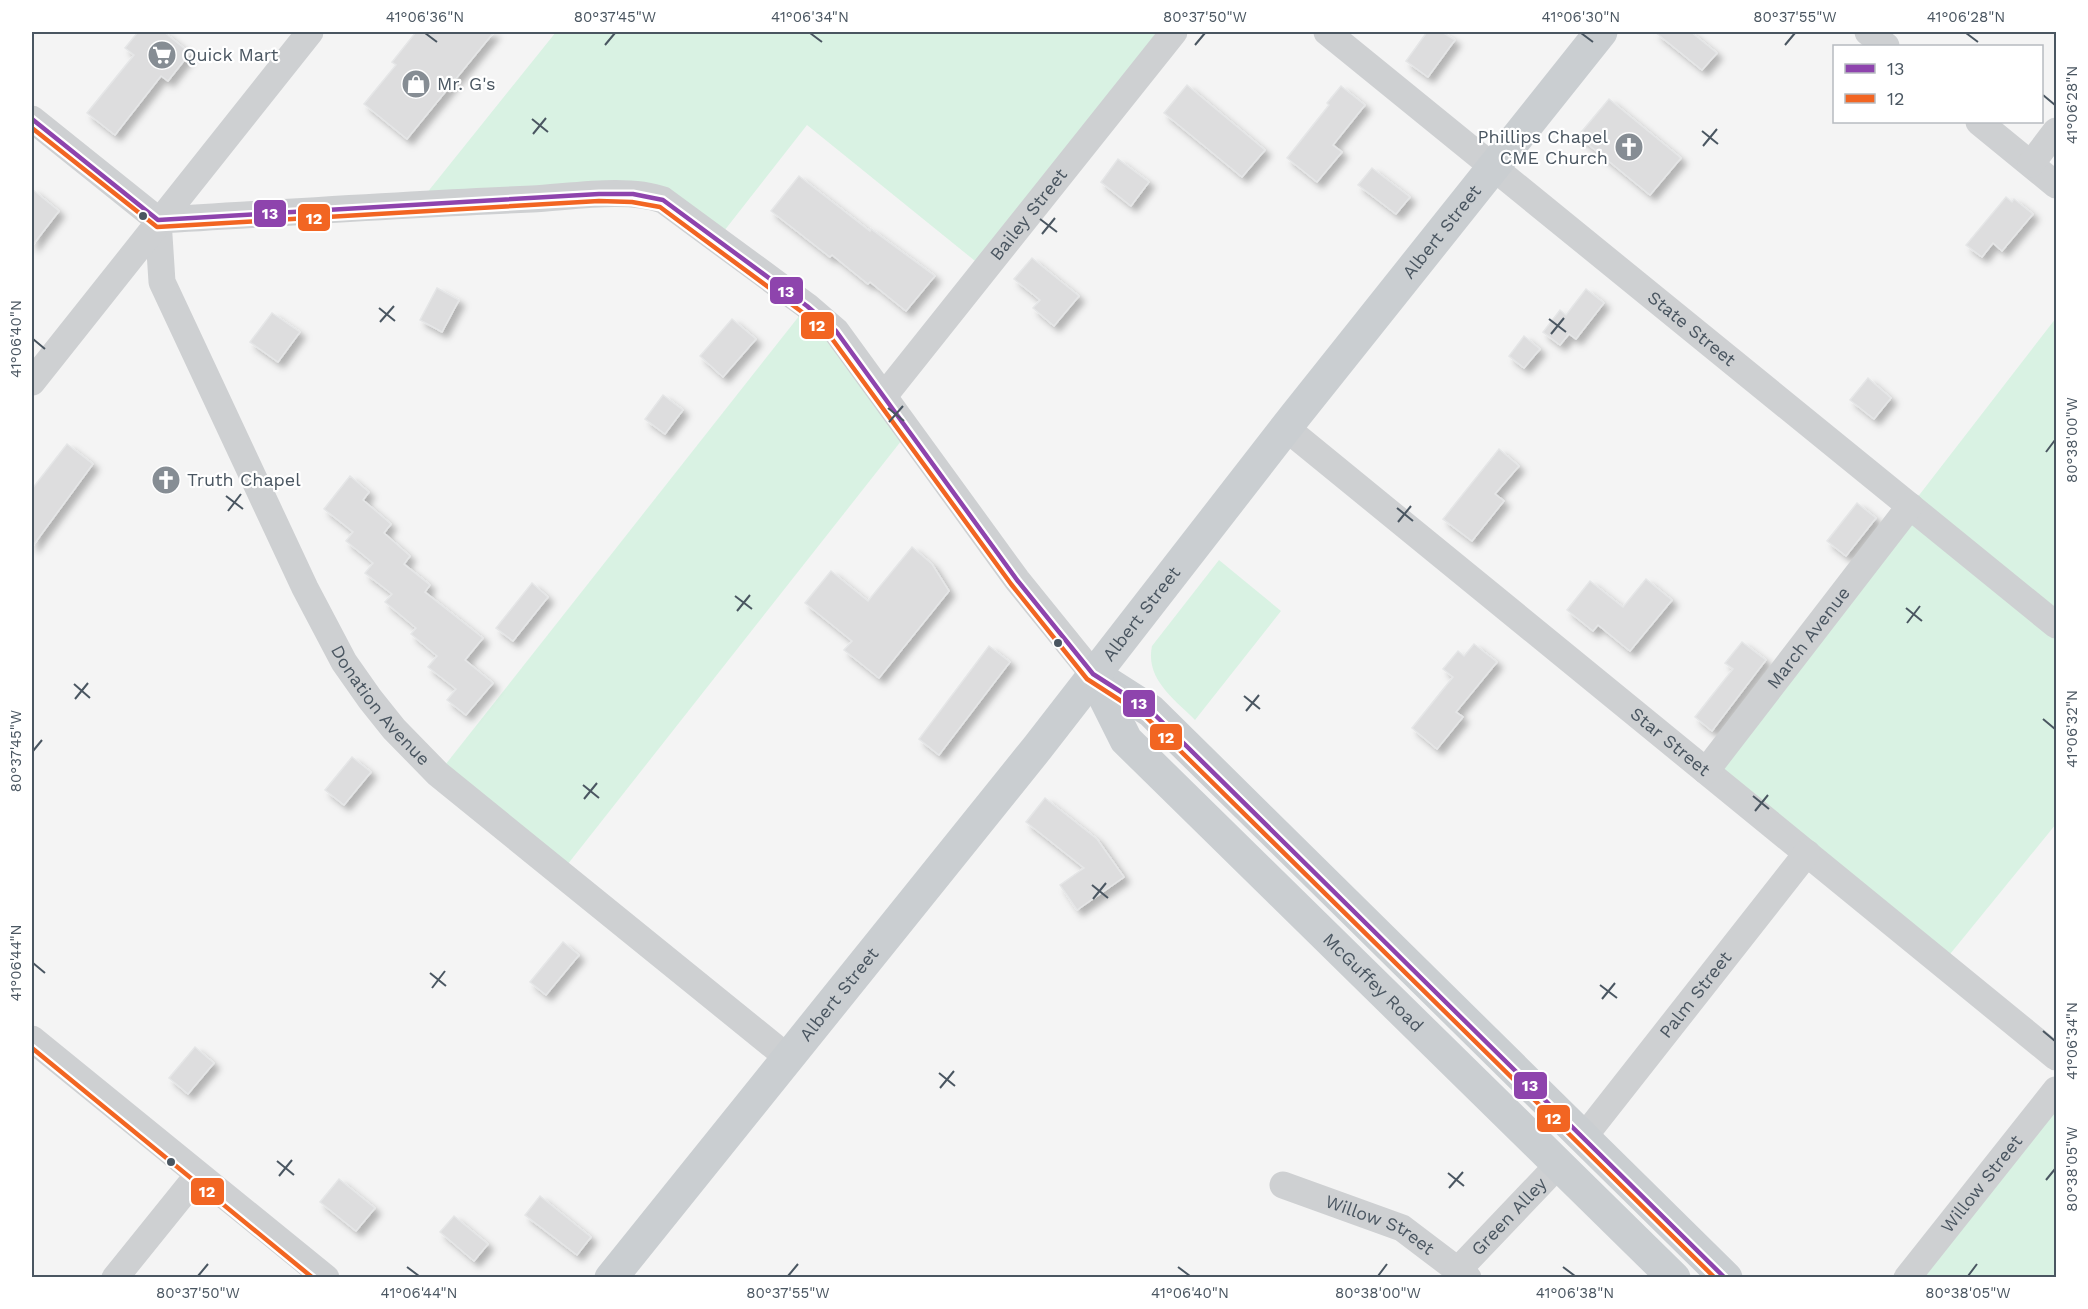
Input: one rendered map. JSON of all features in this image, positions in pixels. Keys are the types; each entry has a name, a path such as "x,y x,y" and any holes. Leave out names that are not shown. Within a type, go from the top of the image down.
{"main road":[{"name":"Albert Street","path":"611,1278 1035,752 1286,428 1600,32"},
{"name":"McGuffey Road","path":"1094,674 1151,711 1726,1278"},
{"name":"McGuffey Road","path":"1094,674 1126,740 1674,1278"}],"street":[{"path":"32,382 158,220 310,32"},
{"name":"Bailey Street","path":"884,396 1174,32"},
{"name":"State Street","path":"1327,32 2056,625"},
{"path":"1868,32 1885,45"},
{"path":"32,119 158,220"},
{"path":"1980,123 2056,185"},
{"path":"2031,164 2056,131"},
{"name":"McGuffey Road","path":"158,220 418,204 649,195 663,200 829,325 884,396 1017,580 1094,674"},
{"name":"Donation Avenue","path":"158,220 162,282 305,588 344,662 370,699 394,729 438,774 787,1057"},
{"name":"Star Street","path":"1286,428 2056,1057"},
{"name":"March Avenue","path":"1706,771 1910,506"},
{"name":"Palm Street","path":"1583,1138 1807,853"},
{"path":"32,1039 326,1278"},
{"name":"Willow Street","path":"1907,1278 2056,1090"},
{"name":"Green Alley","path":"1463,1274 1559,1164"},
{"path":"115,1278 198,1175"},
{"name":"Willow Street","path":"1283,1185 1402,1228 1463,1274"}],"green space":[{"path":"556,32 1174,32 985,269 807,125 717,240 663,200 418,204"},
{"path":"807,306 909,431 560,874 438,774"},
{"path":"2056,318 2056,824 1942,964 1706,771"},
{"path":"1219,560 1281,611 1195,720 1170,696 1157,678 1151,658 1152,646"},
{"path":"2056,1090 2056,1277 1907,1277"}],"building":[{"path":"138,32 164,32 190,53 168,81 161,76 115,135 87,113 134,55 125,48"},
{"name":"Mr. G's","path":"416,32 494,32 407,139 364,104 396,65 392,62"},
{"path":"1427,32 1442,32 1455,40 1428,77 1406,61"},
{"path":"1655,32 1691,32 1717,53 1702,70"},
{"path":"1187,85 1265,150 1242,177 1164,113"},
{"path":"1341,86 1365,105 1333,145 1342,152 1317,182 1287,158 1329,105 1327,103"},
{"name":"Phillips Chapel CME Church","path":"1609,99 1681,158 1650,195 1578,136"},
{"path":"1118,159 1149,182 1131,206 1101,182"},
{"path":"1372,168 1410,197 1396,214 1358,185"},
{"path":"799,176 870,231 871,229 935,276 906,311 870,282 868,284 832,255 830,257 771,211"},
{"path":"32,189 59,211 32,246"},
{"path":"2006,197 2012,202 2014,199 2033,214 2002,251 1993,243 1982,257 1966,245"},
{"path":"1032,258 1079,296 1054,326 1033,308 1040,300 1014,279"},
{"path":"437,288 459,300 442,332 420,320"},
{"path":"1586,289 1604,303 1576,339 1569,334 1560,345 1543,332 1560,310 1566,315"},
{"path":"272,313 300,332 278,362 250,342"},
{"path":"732,319 756,339 723,377 700,356"},
{"path":"1524,336 1540,349 1524,368 1509,356"},
{"path":"1868,378 1891,398 1874,419 1850,400"},
{"path":"663,395 683,410 665,434 645,419"},
{"path":"67,444 93,464 32,547 32,489"},
{"path":"1499,449 1519,466 1495,494 1504,501 1472,541 1443,519"},
{"path":"350,476 369,492 363,500 391,524 384,533 410,556 404,564 430,585 425,592 483,638 465,660 493,683 466,715 447,700 456,689 428,667 437,656 411,634 416,628 385,602 392,594 365,573 373,563 346,541 353,532 324,509"},
{"path":"1857,503 1876,518 1846,556 1827,541"},
{"path":"912,547 932,564 949,591 879,678 844,650 852,641 805,603 831,571 868,601"},
{"path":"1646,579 1672,600 1630,651 1598,625 1593,631 1567,610 1590,581 1623,607"},
{"path":"532,583 548,597 513,641 496,628"},
{"path":"1742,642 1766,660 1712,731 1695,717 1733,669 1725,663"},
{"path":"1474,644 1497,662 1456,712 1463,717 1437,749 1412,728 1453,677 1443,669 1458,651 1464,656"},
{"path":"989,646 1010,662 939,755 919,739"},
{"path":"352,757 371,772 344,805 325,790"},
{"path":"1045,798 1097,839 1124,877 1077,910 1060,885 1084,868 1026,822"},
{"path":"563,942 579,955 546,995 530,982"},
{"path":"195,1047 214,1063 188,1094 169,1078"},
{"path":"339,1179 375,1208 356,1231 320,1202"},
{"path":"540,1196 591,1237 577,1255 525,1215"},
{"path":"454,1216 488,1244 474,1261 440,1232"}],"transit line":[{"name":"13","path":"32,119 158,220 599,194 633,194 663,200 807,306 836,331 1017,580 1093,674 1151,711 1725,1278"},
{"name":"12","path":"32,128 157,227 599,201 632,202 660,207 802,312 830,336 1011,584 1087,679 1146,717 1715,1278"},
{"name":"12","path":"32,1048 313,1278"}],"place":[{"name":"Quick Mart","path":"162,55"},
{"name":"Mr. G's","path":"416,84"},
{"name":"Phillips Chapel CME Church","path":"1629,147"},
{"name":"Truth Chapel","path":"166,480"}]}
